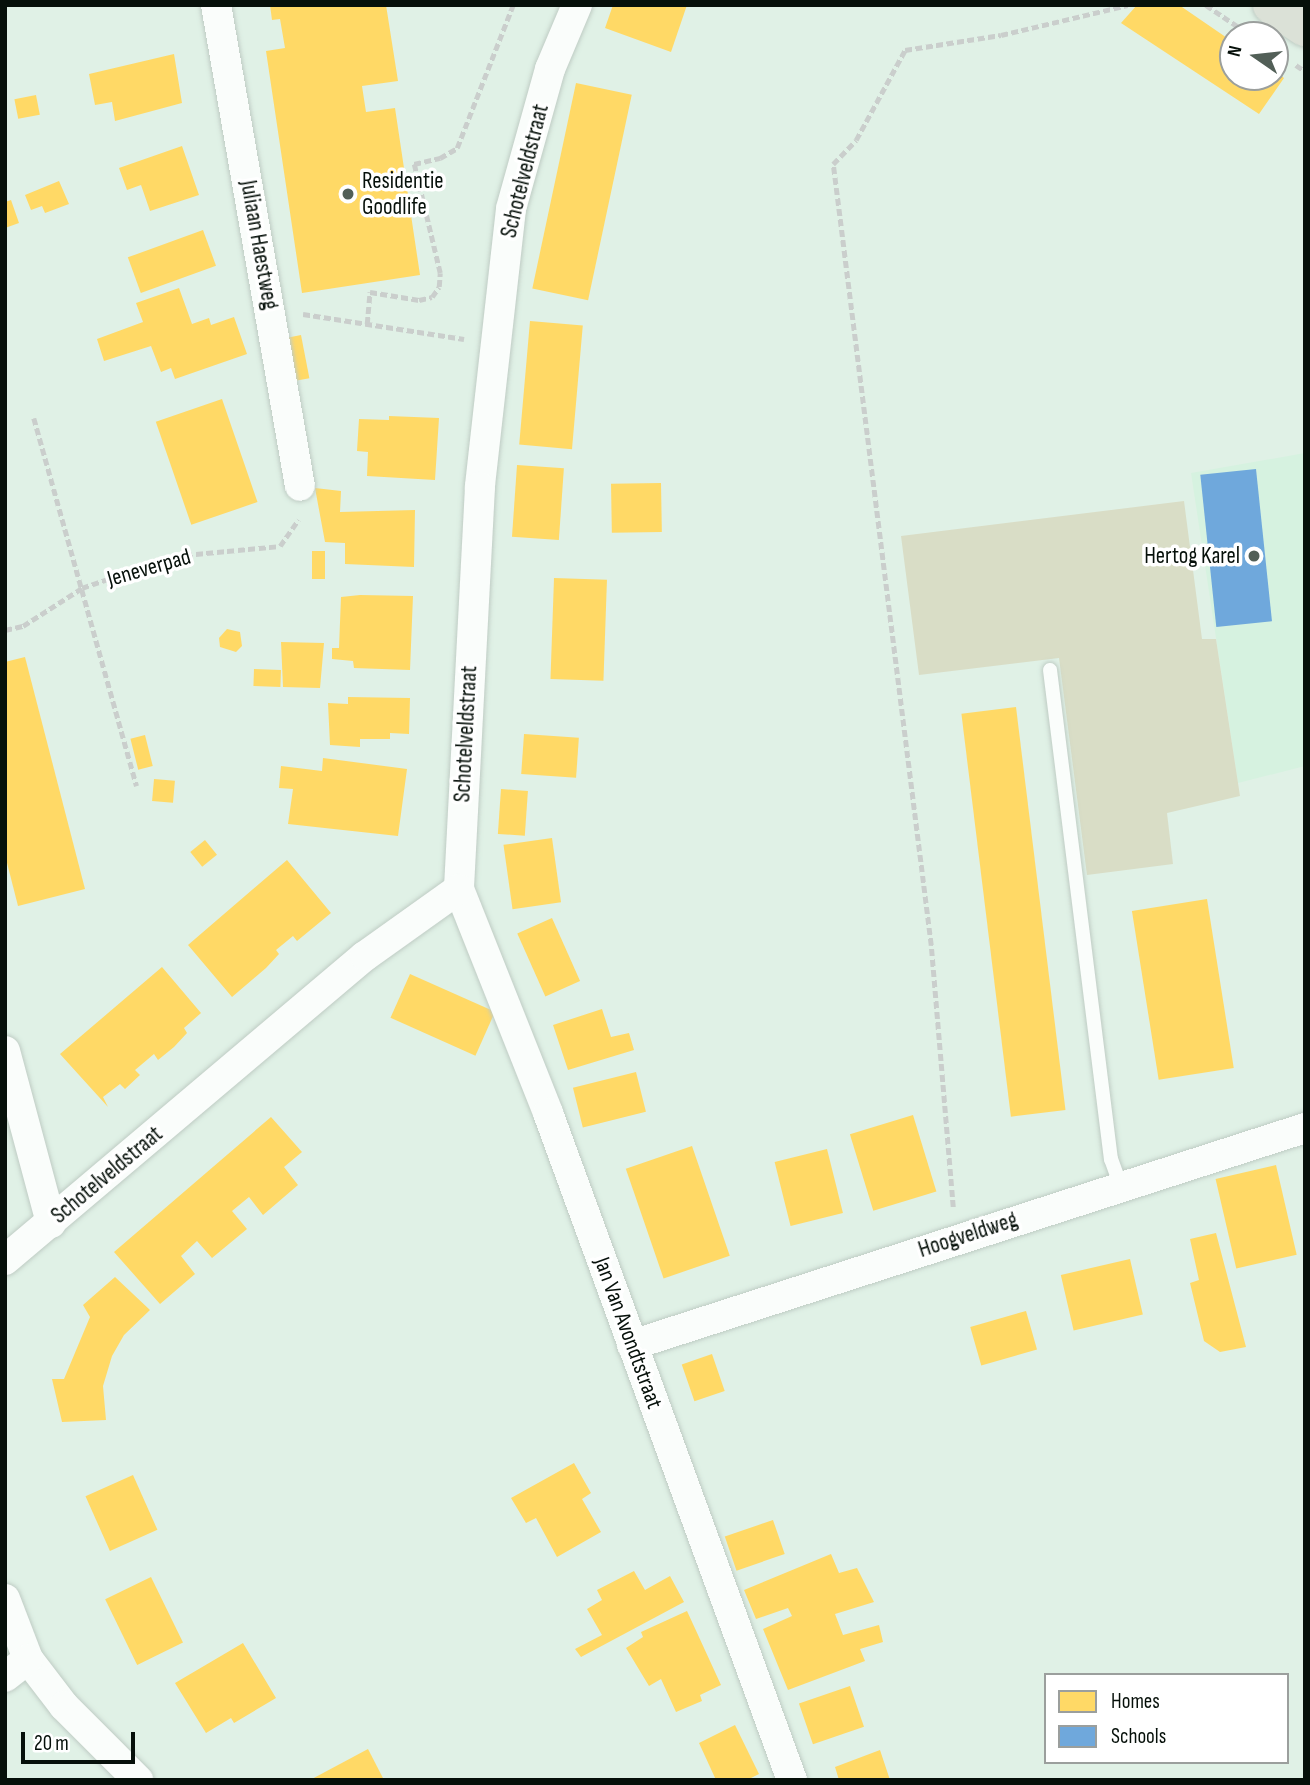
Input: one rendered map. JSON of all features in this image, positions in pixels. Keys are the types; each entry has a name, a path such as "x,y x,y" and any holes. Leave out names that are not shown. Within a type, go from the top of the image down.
{"main road":[{"path":"1272,5 1305,27"}],"street":[{"name":"Juliaan Haestweg","path":"216,5 300,486"},
{"name":"Schotelveldstraat","path":"5,1260 365,956 459,889 480,487 511,209 550,69 577,5"},
{"name":"Jan Van Avondtstraat","path":"459,889 632,1345 792,1780"},
{"path":"5,1051 51,1223"},
{"name":"Hoogveldweg","path":"632,1345 1305,1128"},
{"path":"5,1599 17,1668 64,1706 138,1780"}],"lane":[{"path":"1051,670 1111,1159 1121,1187"}],"path":[{"path":"367,324 370,292 419,300 432,297 439,287 440,273 414,164 440,158 457,148 513,5"},
{"path":"956,1239 931,944 834,164 856,139 905,50 1001,35 1128,5"},
{"path":"1206,5 1230,21"},
{"path":"271,310 495,344"},
{"path":"34,418 137,786"},
{"name":"Jeneverpad","path":"5,630 23,626 82,588 175,556 280,546 303,513 300,486"}],"shaded area":[{"name":"Hertog Karel","path":"1305,453 1305,766 1238,783 1191,473"},
{"path":"1184,501 1202,639 1216,639 1240,796 1167,813 1173,864 1087,875 1059,658 919,675 901,536"}],"building: Homes":[{"name":"Residentie Goodlife","path":"270,5 386,5 398,81 362,86 366,112 395,108 420,275 302,293 266,51 285,48 280,19 272,20"},
{"path":"613,5 687,5 671,52 605,28"},
{"path":"1137,5 1179,5 1219,32 1219,88 1121,23"},
{"path":"174,54 182,103 115,121 112,102 95,105 89,74"},
{"path":"576,83 632,95 588,300 532,288"},
{"path":"1224,91 1275,91 1259,114"},
{"path":"36,95 40,115 18,119 14,99"},
{"path":"182,146 199,195 150,211 141,185 127,190 119,168"},
{"path":"59,181 69,204 45,213 42,206 31,210 25,195"},
{"path":"11,200 19,223 5,228 5,202"},
{"path":"203,230 216,266 141,293 128,257"},
{"path":"179,288 192,324 209,318 211,325 234,317 247,354 175,379 171,368 161,372 151,346 104,361 97,339 143,322 136,303"},
{"path":"530,321 583,326 572,449 519,445"},
{"path":"301,335 309,378 296,381 287,338"},
{"path":"222,399 257,502 191,525 156,422"},
{"path":"389,416 439,418 435,480 367,476 368,452 357,451 359,419 389,420"},
{"path":"517,465 564,468 559,540 512,537"},
{"path":"661,483 662,532 612,533 611,484"},
{"path":"315,488 341,491 340,512 415,510 414,567 345,564 345,543 325,542"},
{"path":"312,551 325,551 325,579 312,579"},
{"path":"554,578 607,580 603,681 550,679"},
{"path":"413,596 410,670 354,668 353,661 332,659 332,648 339,648 341,597"},
{"path":"227,629 240,632 242,646 236,652 220,647 219,638"},
{"path":"281,642 324,643 320,688 283,687"},
{"path":"25,657 85,889 18,906 5,855 5,662"},
{"path":"254,669 281,670 280,687 253,686"},
{"path":"348,697 410,698 409,734 390,733 390,739 360,739 360,747 330,745 328,703 348,704"},
{"path":"1016,707 1065,1110 1011,1117 961,714"},
{"path":"524,734 579,738 576,778 521,774"},
{"path":"145,735 153,766 138,770 130,739"},
{"path":"323,758 407,769 398,836 288,824 293,789 279,788 281,766 322,771"},
{"path":"154,779 175,781 173,803 152,801"},
{"path":"501,789 528,791 525,836 498,834"},
{"path":"552,838 561,902 513,909 503,845"},
{"path":"205,840 217,855 202,867 190,852"},
{"path":"287,860 331,913 297,941 293,936 276,950 279,954 266,968 232,997 188,945"},
{"path":"1207,899 1234,1068 1159,1080 1132,911"},
{"path":"552,918 580,981 545,996 517,933"},
{"path":"162,967 201,1013 184,1028 187,1033 174,1047 158,1060 154,1054 135,1070 140,1075 125,1089 120,1084 103,1097 108,1107 60,1054"},
{"path":"410,974 495,1012 475,1056 390,1018"},
{"path":"602,1009 611,1037 629,1033 634,1050 568,1070 553,1025"},
{"path":"636,1072 646,1112 583,1128 573,1088"},
{"path":"913,1115 936,1192 873,1211 850,1134"},
{"path":"271,1117 302,1152 284,1167 298,1185 263,1215 249,1197 232,1211 247,1229 212,1258 197,1241 181,1256 195,1274 160,1304 114,1252"},
{"path":"692,1146 730,1256 664,1278 626,1169"},
{"path":"827,1149 843,1213 791,1226 775,1162"},
{"path":"1276,1165 1297,1255 1236,1269 1216,1179"},
{"path":"1216,1233 1246,1347 1220,1352 1204,1341 1190,1283 1199,1280 1190,1239"},
{"path":"1130,1259 1143,1315 1074,1331 1061,1275"},
{"path":"115,1277 150,1310 124,1335 112,1356 103,1386 106,1420 62,1422 52,1379 64,1379 90,1317 83,1305"},
{"path":"1026,1311 1037,1349 981,1365 970,1327"},
{"path":"712,1354 725,1391 694,1401 682,1364"},
{"path":"574,1463 591,1493 582,1499 601,1532 557,1557 536,1518 526,1523 511,1498"},
{"path":"133,1475 157,1530 110,1551 85,1496"},
{"path":"773,1520 785,1554 736,1571 725,1537"},
{"path":"831,1554 839,1573 857,1568 874,1602 835,1614 843,1635 879,1625 883,1642 860,1649 865,1661 788,1690 763,1629 792,1616 788,1608 756,1619 744,1590"},
{"path":"634,1571 645,1590 670,1576 684,1602 581,1657 575,1649 602,1635 587,1609 602,1600 597,1590"},
{"path":"151,1577 183,1643 137,1665 105,1599"},
{"path":"687,1611 721,1685 700,1695 702,1701 676,1712 661,1679 649,1686 626,1648 643,1637 641,1632"},
{"path":"243,1643 276,1698 234,1723 231,1718 206,1733 175,1683"},
{"path":"850,1686 864,1727 813,1744 799,1704"},
{"path":"735,1725 759,1774 747,1780 716,1780 699,1743"},
{"path":"368,1749 384,1780 310,1780"},
{"path":"880,1750 890,1780 839,1780 835,1767"}],"building: Schools":[{"path":"1256,469 1272,621 1216,627 1200,475"}],"place":[{"name":"Residentie Goodlife","path":"348,194"},
{"name":"Hertog Karel","path":"1254,556"}]}
